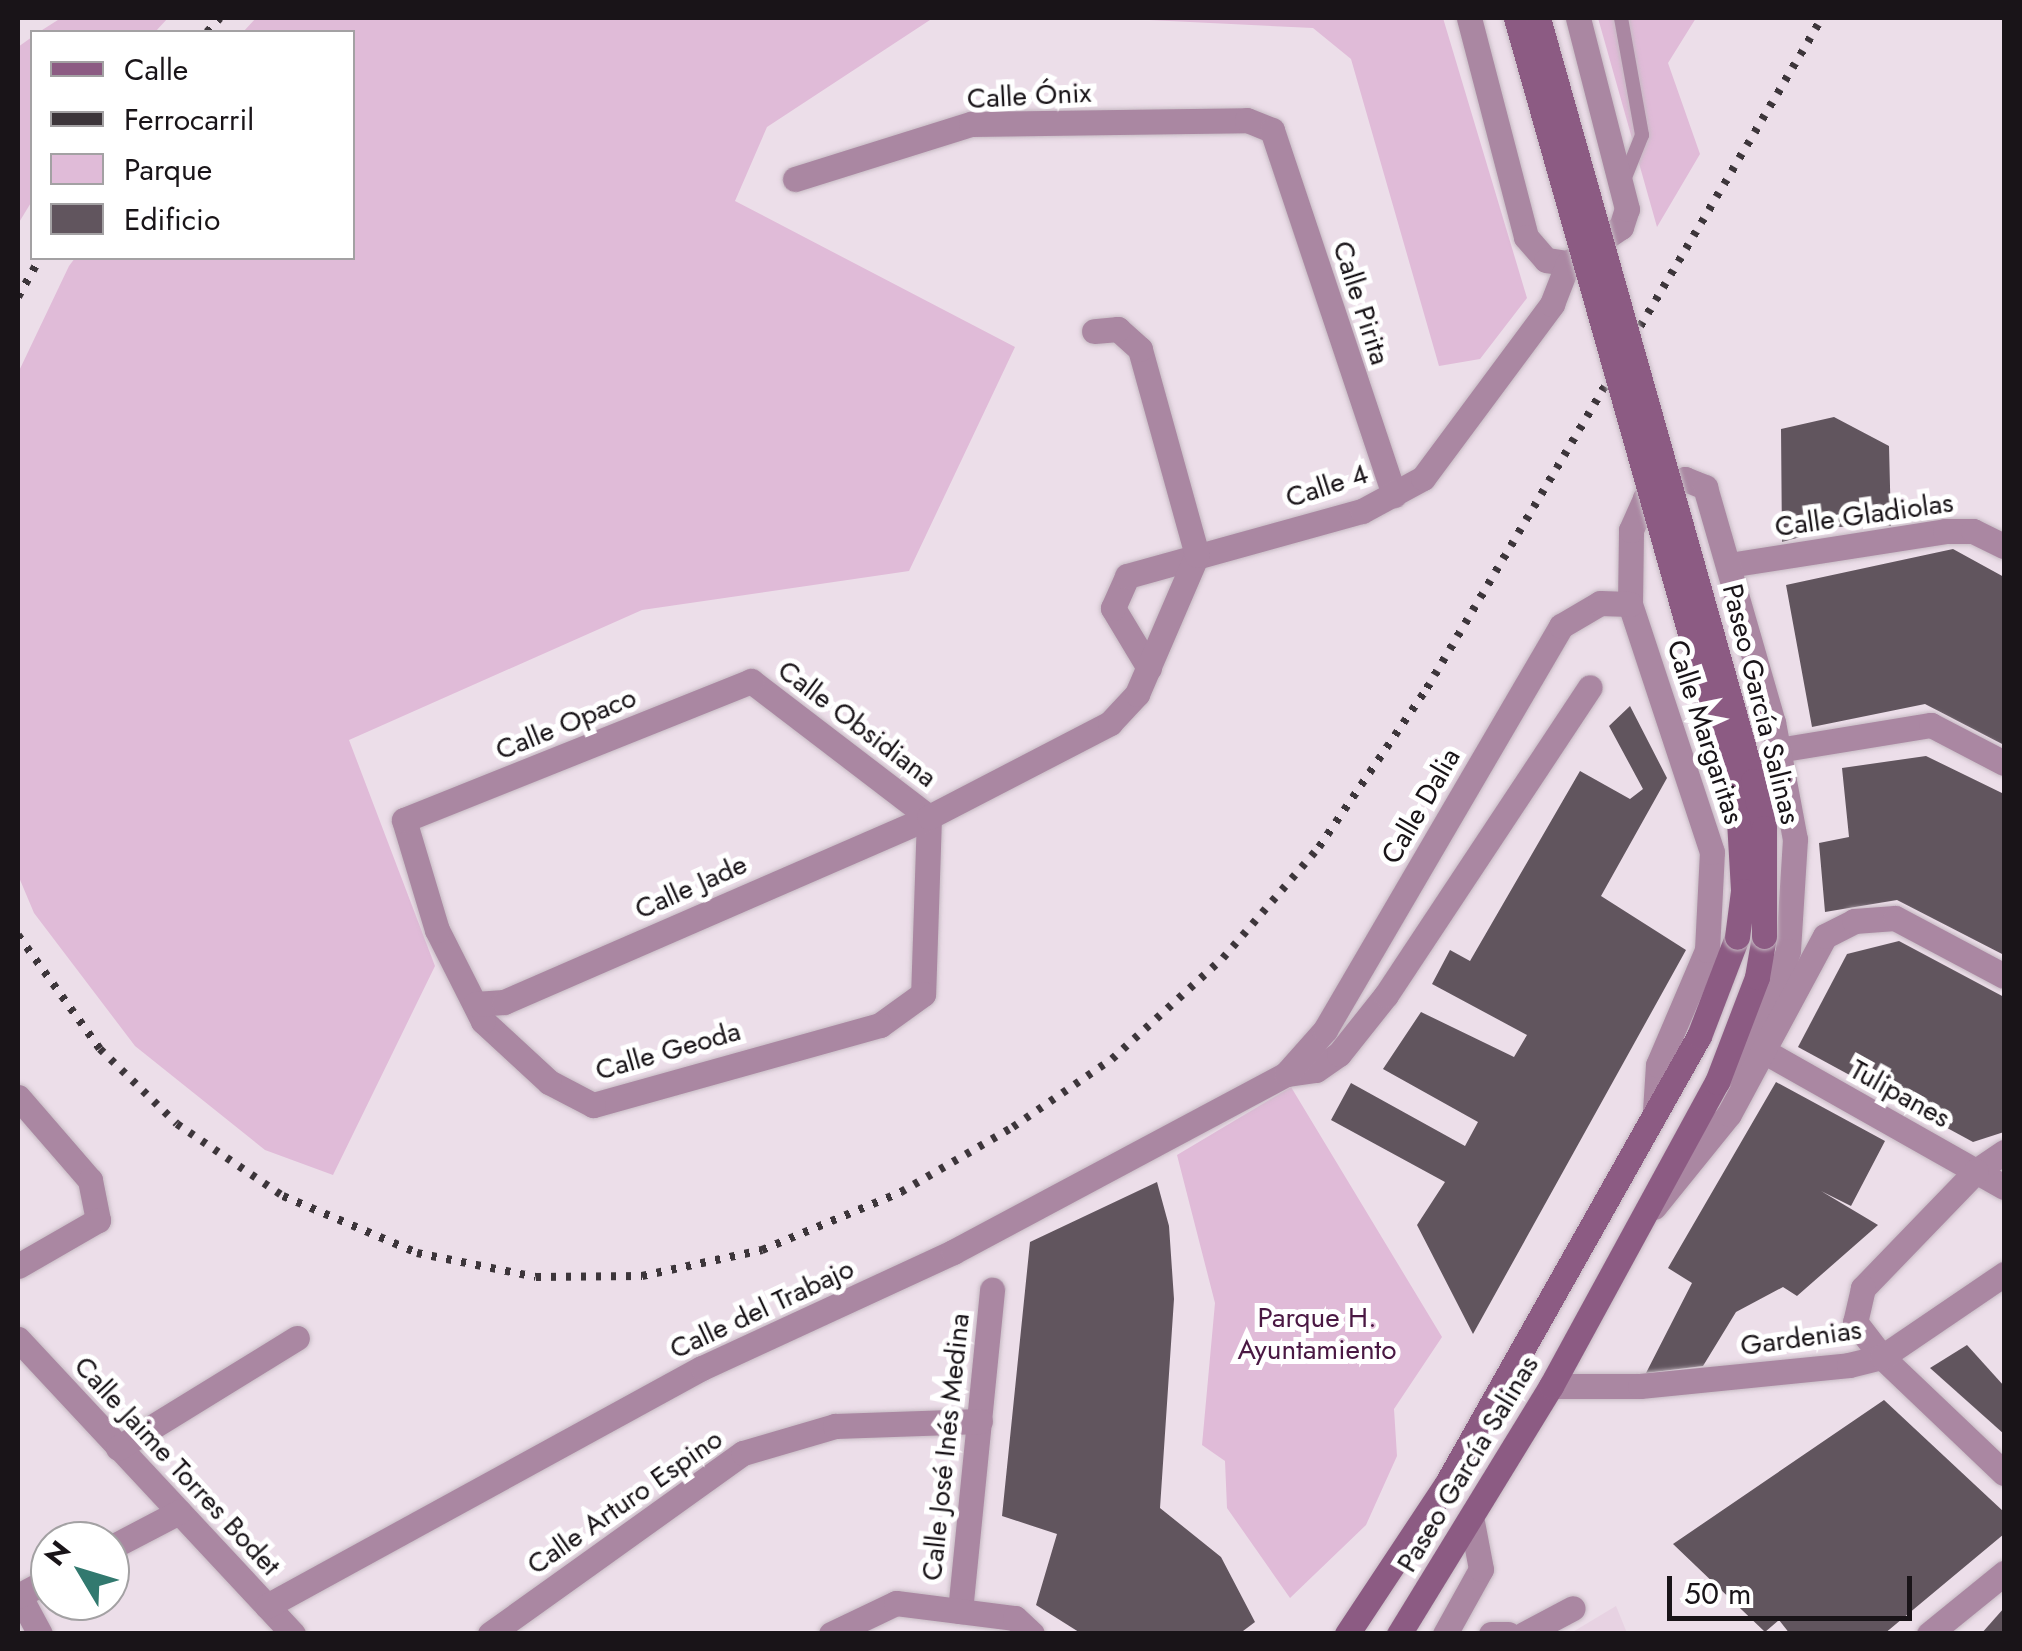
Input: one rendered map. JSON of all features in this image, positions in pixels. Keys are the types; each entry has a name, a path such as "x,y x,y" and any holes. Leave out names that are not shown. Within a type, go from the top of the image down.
{"main road":[{"name":"Paseo García Salinas","path":"1355,1625 1447,1483 1714,1004 1737,937 1743,891 1738,803 1516,18"},
{"name":"Paseo García Salinas","path":"1400,1634 1472,1522 1551,1386 1717,1082 1757,977 1764,936 1767,864 1753,781 1538,18"}],"street":[{"path":"1469,18 1526,237 1546,260 1568,263 1621,227 1626,209 1578,18"},
{"name":"Calle Ónix","path":"795,179 972,124 1248,120 1272,130"},
{"name":"Calle Pirita","path":"1272,130 1394,495"},
{"name":"Calle 4","path":"1149,668 1113,608 1116,590 1127,576 1362,512 1423,478 1451,448 1552,304 1568,263"},
{"path":"1094,331 1118,329 1140,348 1197,555"},
{"path":"1630,604 1635,515 1645,498 1685,479 1705,487 1778,750 1795,839 1788,951 1759,1032 1717,1082"},
{"name":"Calle Gladiolas","path":"1729,565 1945,531 1972,531 2004,546"},
{"name":"Calle Jade","path":"475,1004 504,1002 930,816 1110,723 1137,694 1197,555"},
{"name":"Calle Dalia","path":"1286,1074 1325,1030 1562,626 1600,603 1630,604"},
{"name":"Calle Margaritas","path":"1630,604 1712,852 1707,950 1658,1066 1656,1111"},
{"name":"Calle Obsidiana","path":"751,682 930,816 924,994"},
{"name":"Calle Opaco","path":"404,820 751,682"},
{"path":"1286,1074 1316,1070 1339,1054 1386,995 1590,686"},
{"path":"1778,750 1931,725 2004,763"},
{"name":"Calle Geoda","path":"404,820 438,930 475,1004 516,1054 593,1105 880,1025 924,994"},
{"path":"1643,1218 1694,1162 1767,1053 1825,936 1854,921 1896,918 2004,976"},
{"name":"Tulipanes","path":"1767,1053 2004,1187"},
{"name":"Calle del Trabajo","path":"267,1606 702,1368 953,1252 1286,1074"},
{"path":"18,1097 90,1180 98,1220 18,1266"},
{"path":"2004,1152 1976,1171 1863,1288 1855,1322 1882,1357 2004,1472"},
{"name":"Gardenias","path":"1551,1386 1640,1386 1882,1357 2004,1274"},
{"name":"Calle José Inés Medina","path":"960,1611 992,1290"},
{"path":"118,1448 296,1338"},
{"name":"Calle Jaime Torres Bodet","path":"18,1339 294,1634"},
{"name":"Calle Arturo Espino","path":"490,1634 743,1453 835,1426 980,1420"},
{"path":"130,1538 179,1512"},
{"path":"1446,1634 1481,1570 1472,1522"},
{"path":"1929,1634 2004,1573"},
{"path":"18,1596 40,1634"},
{"path":"831,1634 896,1603 1015,1618 1032,1634"},
{"path":"1524,1634 1573,1608"},
{"path":"1491,1634 1508,1634"}],"lane":[{"path":"1621,18 1642,135 1622,186"}],"shaded area":[{"path":"1616,1606 1627,1633 1571,1633"}],"green space":[{"path":"61,18 168,18 157,30 42,30"},
{"path":"256,18 933,18 767,127 735,201 1015,347 909,571 642,610 349,740 435,966 333,1175 265,1150 135,1046 34,913 18,875 18,373 69,266 74,260 355,260 355,30 245,30"},
{"path":"1108,18 1443,18 1527,298 1480,359 1439,366 1351,59 1313,28"},
{"path":"1598,18 1696,18 1668,63 1700,154 1657,227"},
{"path":"30,38 30,204 18,224 18,47"},
{"name":"Parque H. Ayuntamiento","path":"1291,1087 1442,1337 1394,1409 1397,1456 1366,1525 1290,1598 1227,1508 1225,1461 1202,1445 1215,1303 1177,1155"}],"building":[{"path":"1834,417 1889,446 1891,526 1837,527 1782,542 1781,429"},
{"path":"1953,549 2004,577 2004,745 1925,704 1812,727 1786,585"},
{"path":"1630,706 1667,778 1601,896 1686,950 1473,1334 1417,1225 1445,1182 1331,1120 1351,1083 1465,1146 1478,1122 1383,1069 1421,1012 1514,1057 1527,1035 1432,984 1450,950 1470,961 1580,771 1630,799 1643,789 1609,726"},
{"path":"1926,756 2004,794 2004,955 1897,900 1825,912 1819,843 1849,837 1842,768"},
{"path":"1899,941 2004,997 2004,1132 1973,1142 1798,1047 1847,954"},
{"path":"1776,1082 1885,1141 1851,1206 1821,1191 1878,1225 1797,1296 1783,1287 1736,1312 1703,1366 1646,1373 1692,1283 1668,1268"},
{"path":"1157,1182 1169,1226 1174,1299 1160,1508 1221,1557 1255,1622 1239,1634 1082,1634 1036,1605 1057,1534 1002,1516 1030,1242"},
{"path":"1967,1345 2004,1386 2004,1434 1930,1368"},
{"path":"1884,1400 2004,1512 2004,1534 1884,1634 1790,1634 1779,1620 1765,1632 1673,1544"},
{"path":"2004,1608 2004,1634 1981,1634"}],"railway":[{"path":"209,30 220,18"},
{"path":"18,935 100,1049 177,1124 283,1196 417,1253 536,1277 642,1276 762,1250 901,1192 1013,1127 1112,1059 1223,958 1319,847 1427,688 1822,18"},
{"path":"18,297 39,260"}]}
